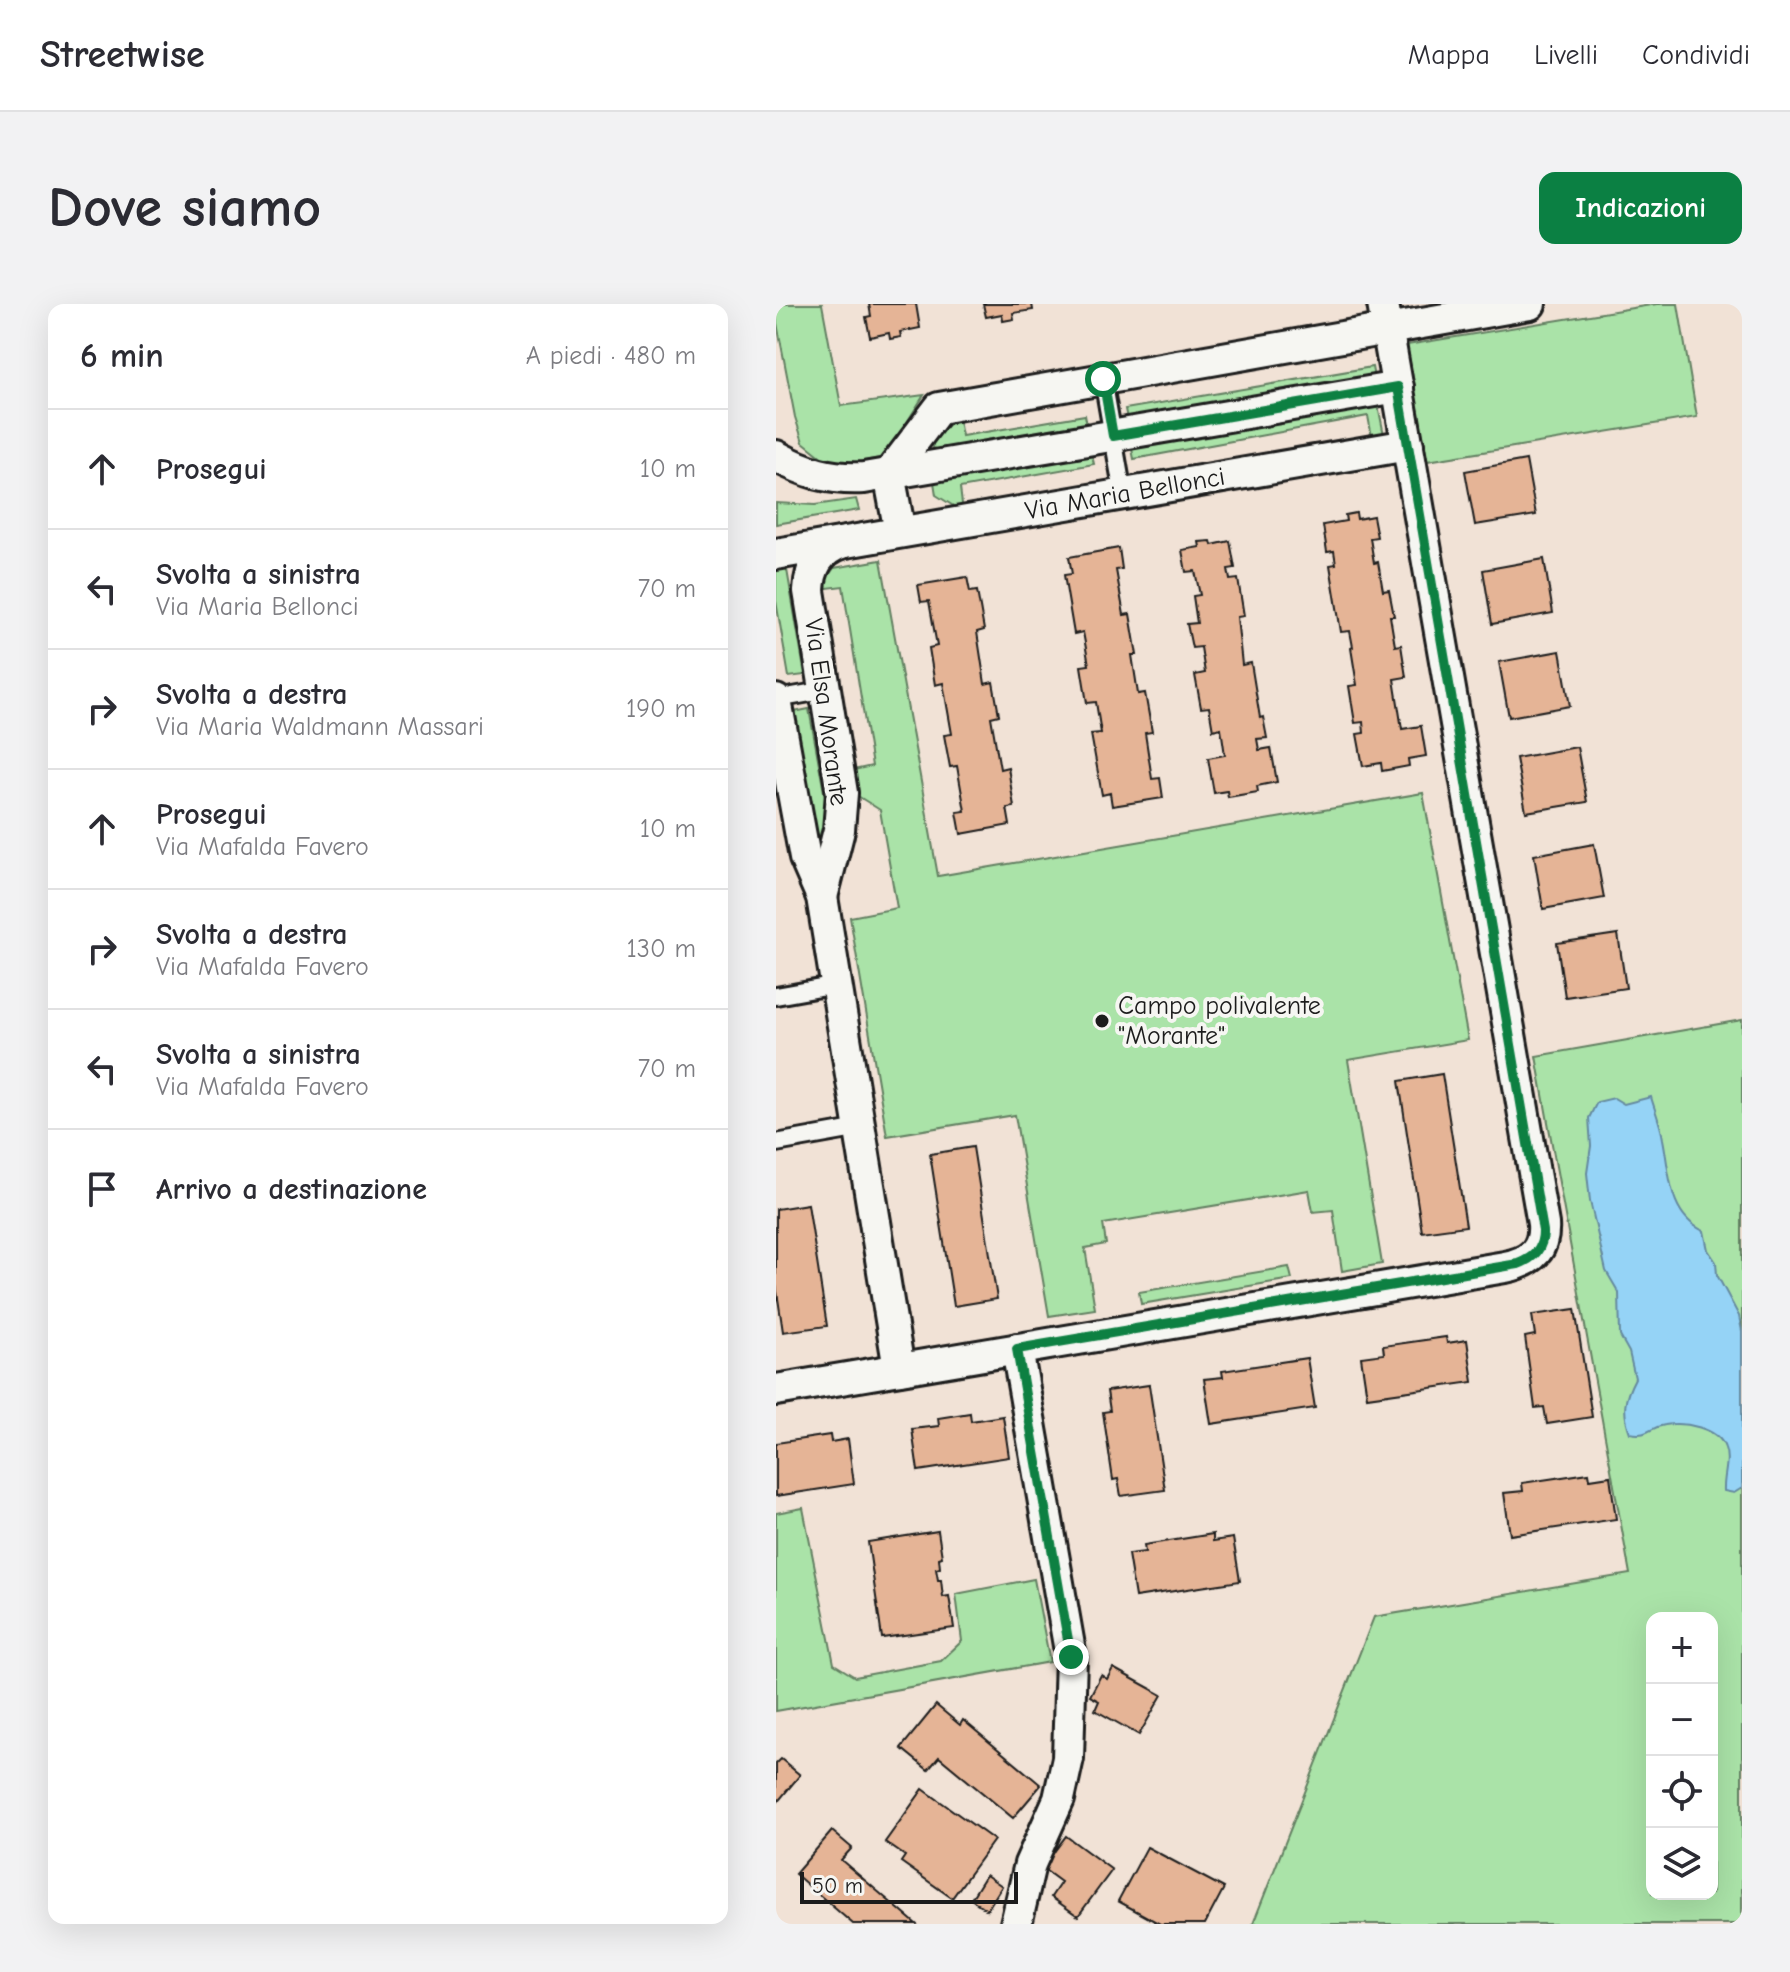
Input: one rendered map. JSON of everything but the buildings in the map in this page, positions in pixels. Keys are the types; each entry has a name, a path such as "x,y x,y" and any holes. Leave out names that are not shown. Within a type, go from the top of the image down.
{"street":[{"path":"900,532 889,474 939,408 1103,379 1386,316 1530,304"},
{"path":"776,1390 1518,1264 1533,1257 1543,1238 1537,1191 1386,316"},
{"path":"776,456 805,471 830,477 854,478 1398,387"},
{"name":"Via Maria Bellonci","path":"900,532 1408,445"},
{"name":"Via Elsa Morante","path":"776,554 900,532"},
{"name":"Via Elsa Morante","path":"822,897 839,830 842,793 809,579 819,557 843,542"},
{"name":"Via Elsa Morante","path":"776,700 805,858 822,897 899,1369"},
{"path":"1016,1924 1030,1864 1059,1799 1068,1758 1071,1657 1017,1349"}],"lane":[{"path":"1103,379 1123,494"},
{"path":"776,700 827,690"},
{"path":"776,996 837,985"},
{"path":"776,1143 860,1128"}],"green space":[{"path":"776,304 822,304 841,406 924,395 885,457 842,465 824,459 803,442 795,417"},
{"path":"1657,304 1678,304 1697,417 1427,461 1407,345"},
{"path":"1372,367 1374,378 1127,419 1125,409"},
{"path":"1378,405 1385,440 1373,442 1368,416 1134,459 1132,449"},
{"path":"958,415 962,436 1085,415 1087,426 934,452 932,440"},
{"path":"1092,455 1094,464 960,488 963,512 936,495 934,482"},
{"path":"856,499 859,510 776,524 776,503 815,505"},
{"path":"881,560 938,876 1423,793 1468,1040 1348,1060 1382,1264 1342,1271 1333,1210 1313,1212 1309,1190 1103,1224 1106,1244 1085,1248 1095,1309 1049,1316 1015,1115 887,1136 850,917 897,908 880,810 853,793 849,771 872,766 843,586 819,589 834,568"},
{"path":"786,564 805,675 789,677 776,601 776,566"},
{"path":"809,709 832,836 816,839 794,712"},
{"path":"1742,1020 1742,1924 1253,1924 1374,1617 1630,1574 1536,1056"},
{"path":"1289,1267 1292,1279 1141,1304 1139,1292"},
{"path":"803,1508 834,1664 855,1677 941,1661 962,1641 956,1594 1034,1579 1050,1662 776,1711 776,1513"}],"water":[{"path":"1651,1097 1677,1204 1692,1224 1704,1231 1708,1250 1716,1262 1717,1275 1739,1316 1742,1331 1742,1488 1734,1493 1724,1491 1726,1453 1715,1435 1681,1424 1659,1426 1642,1434 1630,1433 1626,1418 1626,1399 1635,1378 1629,1352 1620,1336 1619,1293 1606,1271 1590,1201 1587,1173 1591,1146 1589,1118 1597,1102 1614,1098 1624,1104"}],"place":[{"name":"Campo polivalente \"Morante\"","path":"1102,1021"}],"route":[{"path":"1071,1657 1017,1349 1505,1267 1533,1257 1543,1238 1398,387 1113,436 1103,379"}]}
